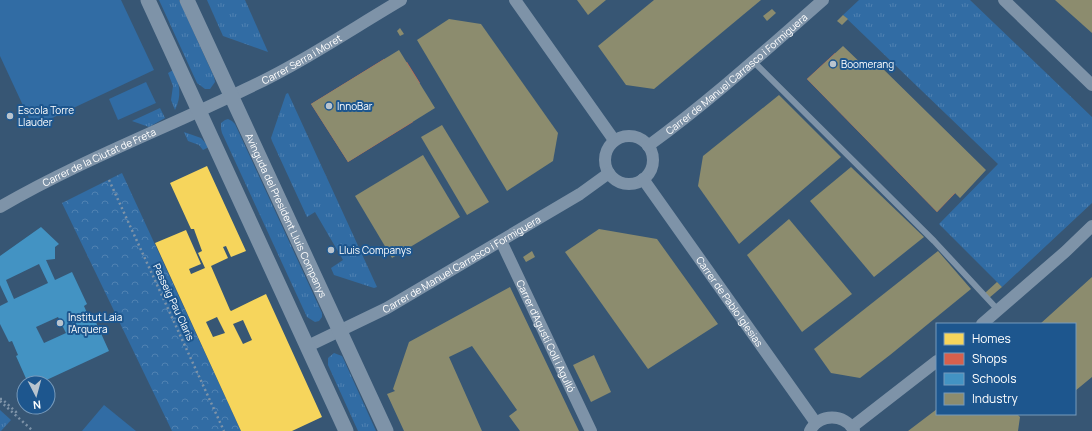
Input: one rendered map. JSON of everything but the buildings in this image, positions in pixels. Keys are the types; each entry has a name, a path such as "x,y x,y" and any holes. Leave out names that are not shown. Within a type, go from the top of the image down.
{"street":[{"path":"148,0 346,431"},
{"name":"Avinguda del President Lluís Companys","path":"187,0 386,431"},
{"name":"Carrer Serra i Moret","path":"199,111 284,70 401,0"},
{"path":"515,0 614,140"},
{"name":"Carrer de Manuel Carrasco i Formiguera","path":"648,146 676,126 754,62 823,0"},
{"path":"1004,0 1092,85"},
{"name":"Carrer de la Ciutat de Freta","path":"0,207 61,174 199,111"},
{"path":"623,136 632,136 641,139 648,146 652,152 652,167 648,174 642,179 636,183 628,184 614,179 609,173 606,167 606,153 614,140 623,136"},
{"name":"Carrer de Manuel Carrasco i Formiguera","path":"308,346 387,308 580,194 609,173"},
{"name":"Carrer de Pablo Iglesias","path":"642,179 813,427"},
{"path":"983,323 1065,252 1092,226"},
{"name":"Carrer d'Agustí Coll i Agulló","path":"501,241 592,431"},
{"path":"813,427 825,418 835,417 844,420 852,429 936,361"}],"lane":[{"path":"754,62 934,241 998,310"}],"path":[{"name":"Passeig Pau Claris","path":"109,180 224,431"},
{"path":"0,400 33,431"}],"green space":[{"path":"0,0 121,0 154,70 33,127 0,56"},
{"path":"159,0 179,0 214,77 215,82 210,89 205,89 197,83"},
{"path":"207,0 245,0 268,52 223,36"},
{"path":"859,0 970,0 1092,117 1092,203 1002,287 939,224 998,164 843,15"},
{"path":"173,70 179,90 179,100 175,110 171,100 173,86 168,73"},
{"path":"146,82 156,103 118,120 109,99"},
{"path":"288,93 377,287 374,288 334,275 331,268 343,260 315,212 307,217 272,141 271,138 286,94"},
{"path":"160,108 165,118 149,127 132,121"},
{"path":"228,119 235,124 322,313 322,317 319,321 315,322 307,317 222,133 221,123"},
{"path":"184,132 201,138 209,147 203,150 199,145 188,141"},
{"path":"122,173 241,431 172,431 62,203"},
{"path":"334,353 342,356 376,431 358,431 328,365 328,358"},
{"path":"104,405 136,431 82,431"},
{"path":"0,410 11,420 1,431 0,431"}],"place":[{"name":"Boomerang","path":"833,64"},
{"name":"InnoBar","path":"329,106"},
{"name":"Escola Torre Llauder","path":"10,116"},
{"name":"Lluis Companys","path":"331,250"},
{"name":"Institut Laia l'Arquera","path":"60,323"}]}
